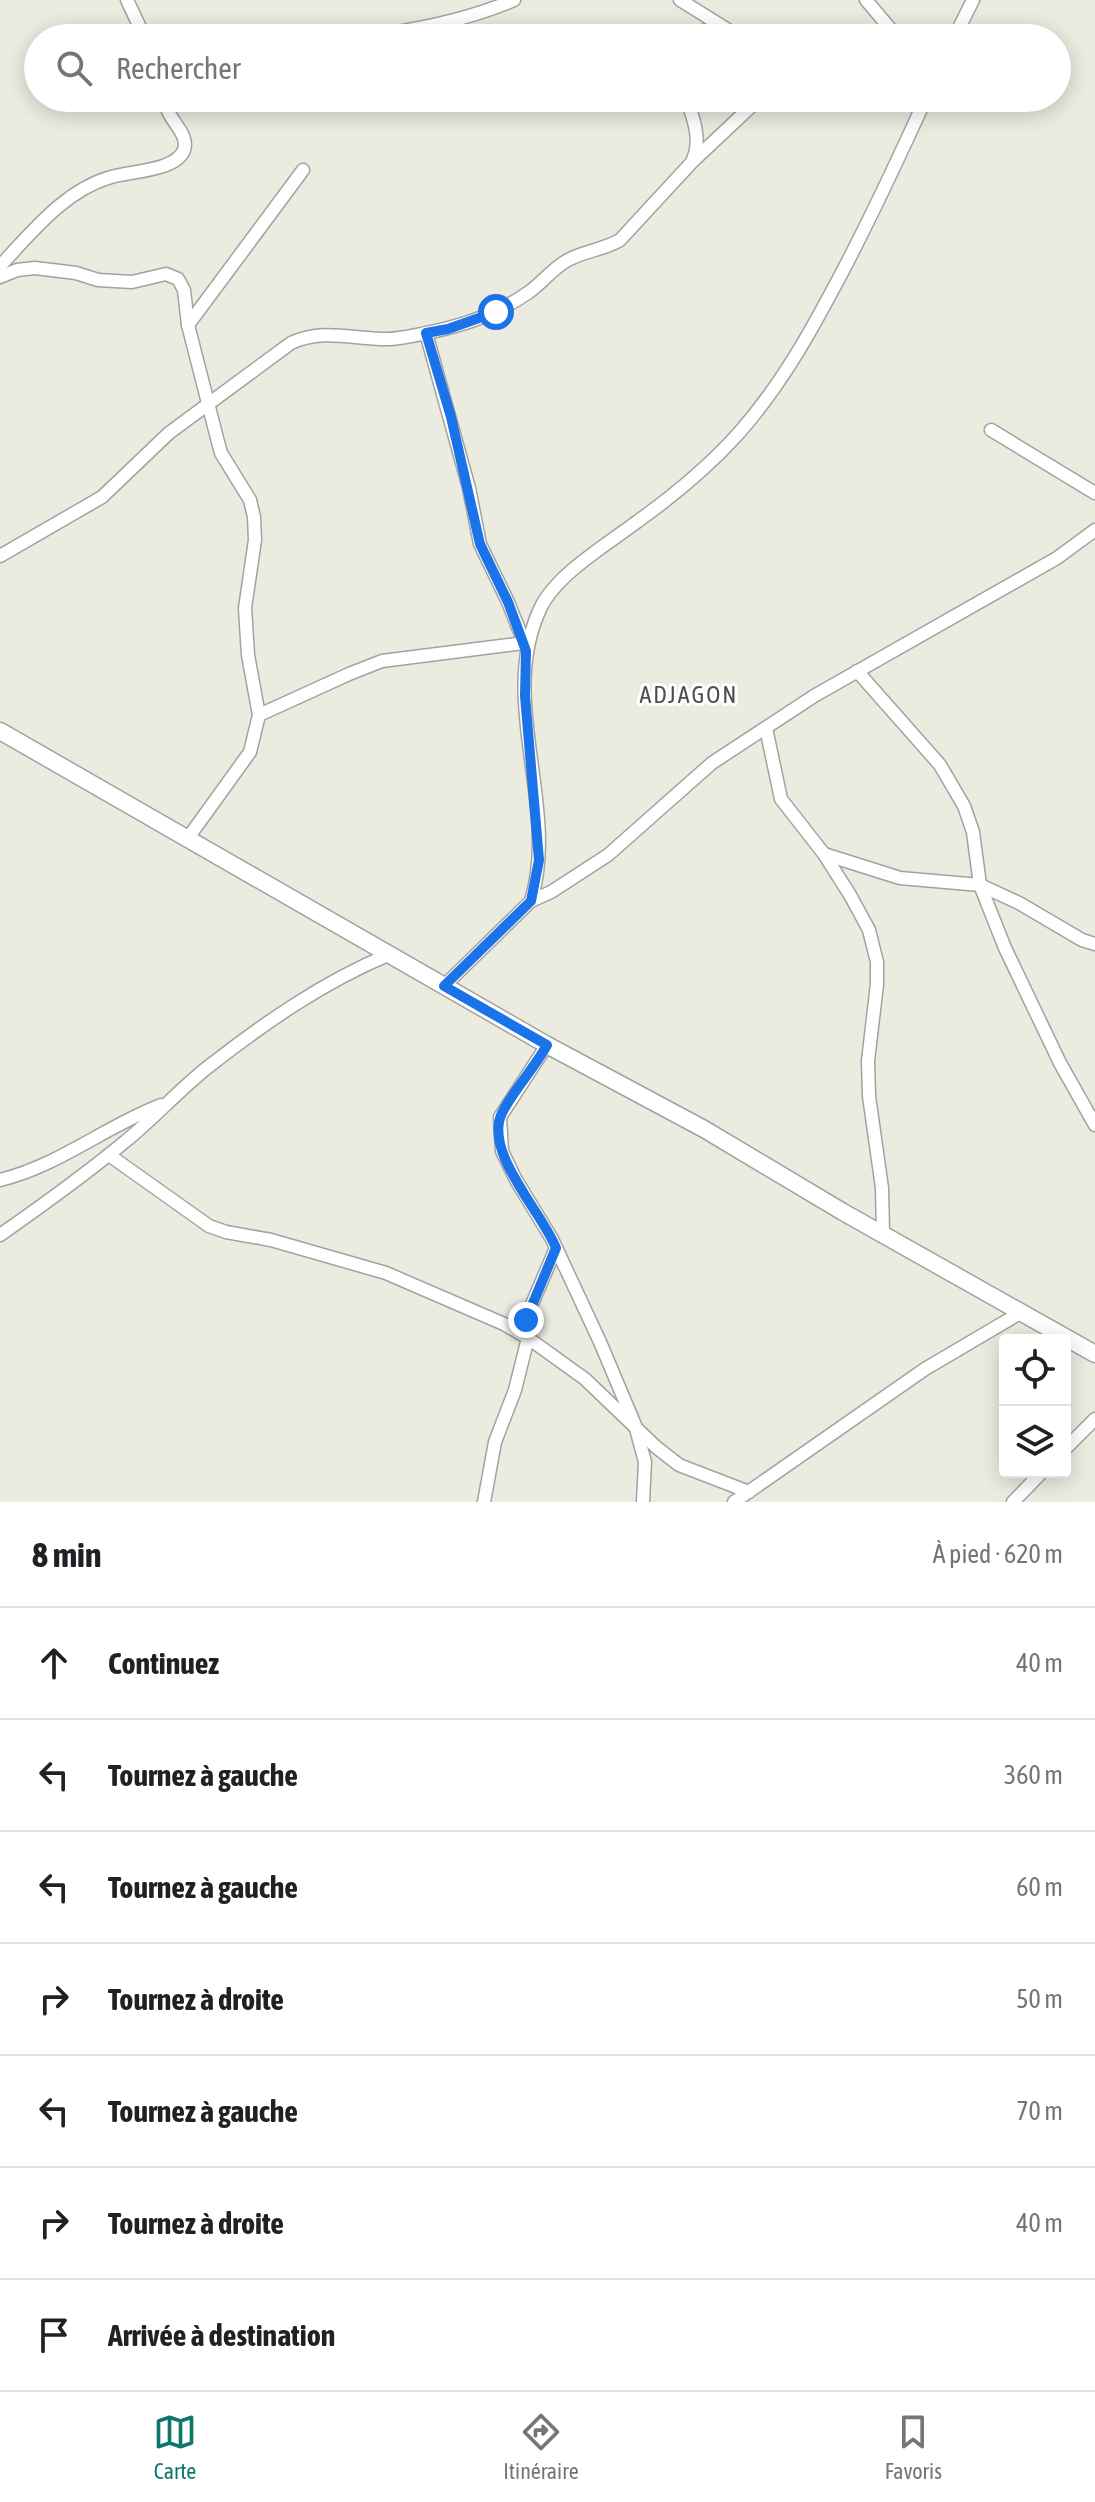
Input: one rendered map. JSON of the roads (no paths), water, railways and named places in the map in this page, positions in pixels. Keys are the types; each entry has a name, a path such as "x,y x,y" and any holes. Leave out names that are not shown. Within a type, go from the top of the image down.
{"street":[{"path":"127,0 138,24"},
{"path":"439,24 514,0"},
{"path":"680,0 717,24"},
{"path":"866,0 886,24"},
{"path":"961,24 973,0"},
{"path":"0,266 45,219 77,192 112,176 163,167 179,157 184,151 183,135 169,112"},
{"path":"689,112 697,144 697,153 692,162"},
{"path":"0,556 102,497 169,433 291,343 308,336 342,334 384,340 448,329 496,312 529,292 569,259 609,247 620,240 692,162 745,112"},
{"path":"531,901 539,860 525,696 525,647 532,627 551,592 600,549 695,475 768,400 796,356 868,225 920,112"},
{"path":"188,325 303,170"},
{"path":"0,277 17,270 35,268 76,273 98,280 132,282 166,274 178,279 184,290 188,325 221,453 250,500 254,517 255,540 245,608 248,655 259,715 250,752 188,838"},
{"path":"426,333 451,417 480,544 525,647"},
{"path":"991,430 1095,493"},
{"path":"444,986 531,901 551,892 608,855 712,763 857,671 1057,558 1095,530"},
{"path":"259,715 382,661 525,647"},
{"path":"857,671 940,765 954,789 973,832 980,885 1005,948 1060,1063 1095,1125"},
{"path":"766,728 781,799 824,854 869,930 877,962 868,1061 869,1096 882,1188 883,1234"},
{"path":"0,731 388,955 704,1129 1095,1354"},
{"path":"824,854 900,878 980,885 1019,903 1054,926 1095,944"},
{"path":"0,1235 109,1155 208,1067 316,991 355,968 388,955"},
{"path":"547,1045 504,1109 499,1123 505,1161 544,1223 635,1425 645,1462 643,1502"},
{"path":"0,1180 51,1161 139,1113 167,1102"},
{"path":"109,1155 209,1226 386,1273 481,1313 524,1335 585,1379 679,1465 749,1492"},
{"path":"484,1502 495,1442 515,1390 524,1335 556,1248"},
{"path":"734,1502 925,1369 1020,1313"},
{"path":"1071,1443 1095,1419"},
{"path":"1013,1502 1036,1478"}],"district":[{"name":"ADJAGON","path":"689,694"}]}
